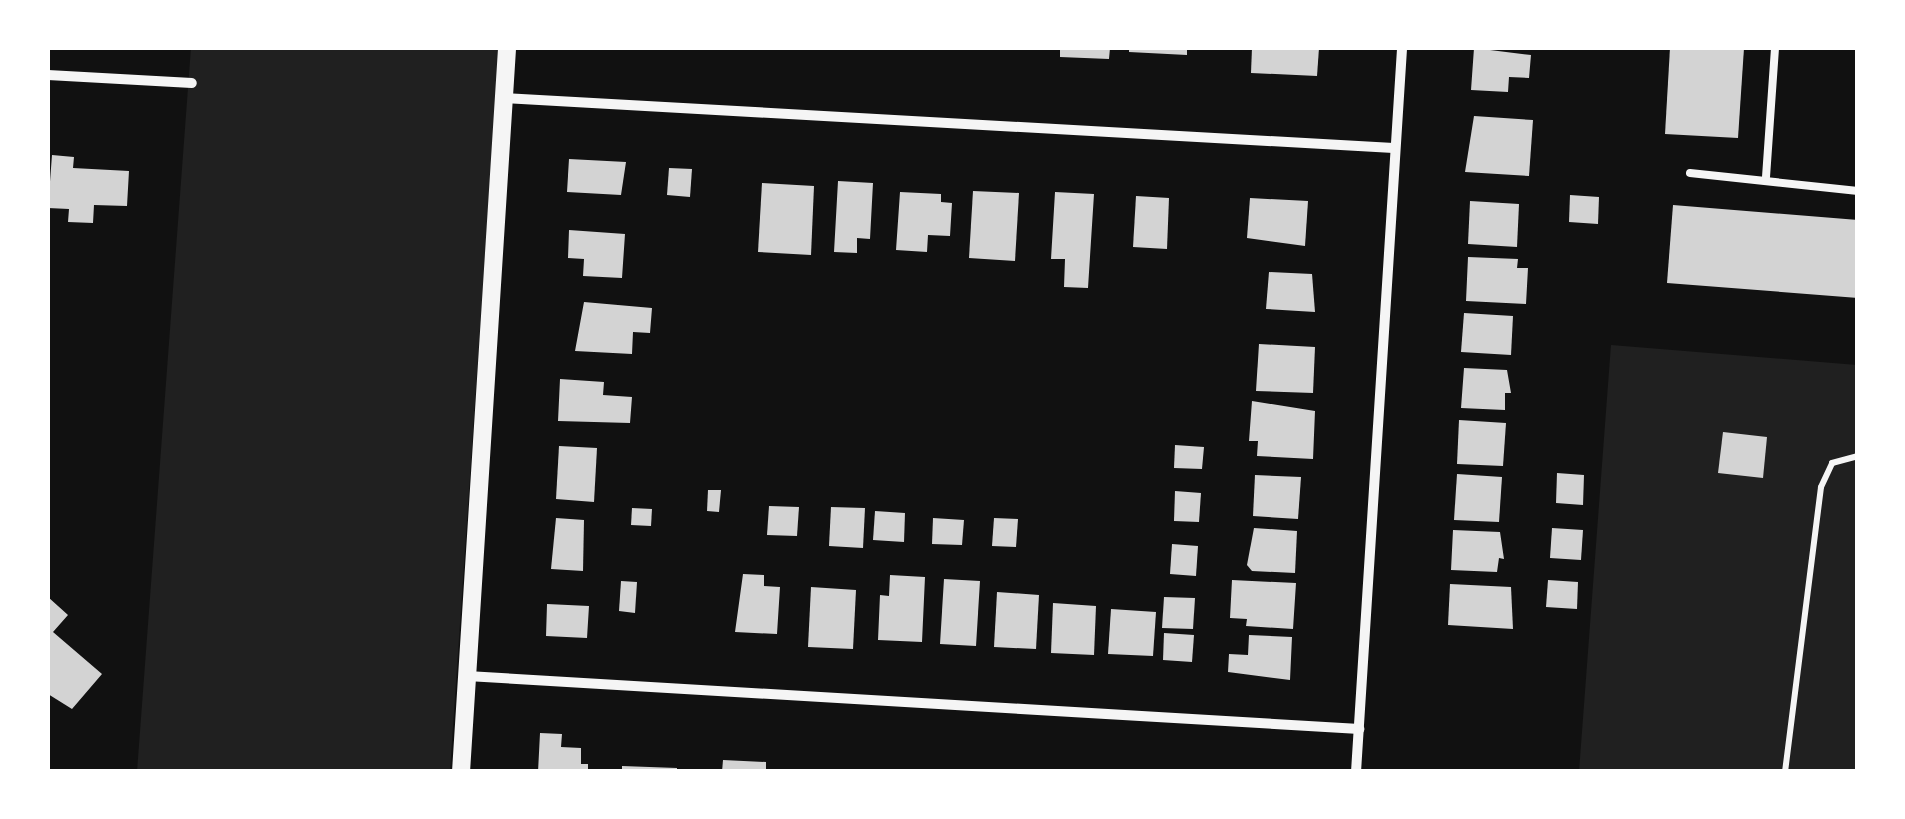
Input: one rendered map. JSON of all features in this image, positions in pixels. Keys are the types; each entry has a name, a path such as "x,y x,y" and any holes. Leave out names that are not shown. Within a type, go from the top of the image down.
{"street":[{"path":"461,772 508,48"},
{"path":"1356,772 1402,48"},
{"path":"48,75 192,83"},
{"path":"504,98 1394,148"},
{"path":"467,676 1358,729"}],"lane":[{"path":"1766,178 1775,48"},
{"path":"1690,173 1766,178 1858,191"}],"path":[{"path":"1785,772 1821,487 1832,463 1858,456"}],"shaded area":[{"path":"191,48 499,48 450,771 137,772"},
{"path":"1611,345 1857,365 1857,771 1579,772"}],"building":[{"path":"1060,48 1110,48 1109,59 1060,57"},
{"path":"1129,48 1187,48 1187,55 1129,52"},
{"path":"1252,48 1319,48 1317,76 1251,73"},
{"path":"1474,48 1531,55 1529,78 1509,77 1508,92 1471,90"},
{"path":"1670,48 1744,48 1738,138 1665,134"},
{"path":"1474,116 1533,120 1529,176 1465,172"},
{"path":"52,155 74,157 73,168 129,171 127,206 94,205 93,223 68,222 69,209 48,208"},
{"path":"569,159 626,162 621,195 567,192"},
{"path":"669,168 692,169 690,197 667,195"},
{"path":"838,181 873,183 870,239 857,238 857,253 834,252"},
{"path":"762,183 814,186 811,255 758,252"},
{"path":"973,191 1019,193 1015,261 969,258"},
{"path":"900,192 941,194 941,202 952,203 950,236 928,235 927,252 896,250"},
{"path":"1055,192 1094,194 1088,288 1064,287 1065,259 1051,259"},
{"path":"1570,195 1599,197 1598,224 1569,222"},
{"path":"1136,196 1169,198 1167,249 1133,247"},
{"path":"1250,198 1308,201 1305,246 1247,238"},
{"path":"1470,201 1519,204 1517,247 1468,244"},
{"path":"1673,205 1858,220 1858,298 1667,283"},
{"path":"569,230 625,234 622,278 583,276 584,259 568,258"},
{"path":"1468,257 1518,259 1517,268 1528,268 1526,304 1466,301"},
{"path":"1269,272 1312,274 1315,312 1266,309"},
{"path":"584,302 652,308 650,333 633,332 632,354 575,351"},
{"path":"1464,313 1513,316 1511,355 1461,352"},
{"path":"1259,344 1315,347 1313,393 1256,391"},
{"path":"1464,368 1507,370 1511,393 1505,393 1505,410 1461,408"},
{"path":"560,379 604,382 603,395 632,397 630,423 558,421"},
{"path":"1252,401 1315,411 1313,459 1257,456 1258,441 1249,441"},
{"path":"1459,420 1506,423 1503,466 1457,464"},
{"path":"1723,432 1767,437 1763,478 1718,473"},
{"path":"1175,445 1204,447 1202,469 1174,468"},
{"path":"559,446 597,448 594,502 556,499"},
{"path":"1557,473 1584,475 1583,505 1556,503"},
{"path":"1457,474 1502,477 1499,522 1454,520"},
{"path":"1255,475 1301,477 1298,519 1253,516"},
{"path":"708,490 721,490 719,512 707,511"},
{"path":"1175,491 1201,493 1199,522 1174,521"},
{"path":"769,506 799,507 797,536 767,535"},
{"path":"831,507 865,508 863,548 829,546"},
{"path":"632,508 652,509 651,526 631,525"},
{"path":"875,511 905,513 904,542 873,540"},
{"path":"556,518 584,520 583,571 551,569"},
{"path":"933,518 964,520 962,545 932,544"},
{"path":"994,518 1018,519 1016,547 992,546"},
{"path":"1254,528 1297,531 1295,573 1252,571 1247,565"},
{"path":"1552,528 1583,530 1581,560 1550,558"},
{"path":"1453,530 1500,532 1504,559 1499,558 1497,572 1451,570"},
{"path":"1172,544 1198,546 1196,576 1170,574"},
{"path":"743,574 764,575 764,586 780,587 777,634 735,632"},
{"path":"890,575 925,577 922,642 878,640 880,595 889,596"},
{"path":"944,579 980,581 976,646 940,644"},
{"path":"1232,580 1296,583 1293,629 1246,626 1247,619 1230,618"},
{"path":"1548,580 1578,582 1577,609 1546,607"},
{"path":"621,581 637,582 635,613 619,611"},
{"path":"1450,584 1511,587 1513,629 1448,625"},
{"path":"811,587 856,590 853,649 808,647"},
{"path":"997,592 1039,595 1036,649 994,647"},
{"path":"48,597 68,615 53,632 102,674 72,709 48,694"},
{"path":"1164,597 1195,598 1193,629 1162,628"},
{"path":"1053,603 1096,606 1094,655 1051,653"},
{"path":"547,604 589,606 587,638 546,636"},
{"path":"1111,609 1156,612 1153,656 1108,654"},
{"path":"1164,633 1194,635 1192,662 1163,660"},
{"path":"1249,635 1292,637 1290,680 1228,672 1229,654 1248,655"},
{"path":"540,733 562,734 561,747 581,748 581,764 588,764 588,772 538,772"},
{"path":"723,760 766,762 766,772 722,772"},
{"path":"622,766 677,768 677,772 622,772"}]}
